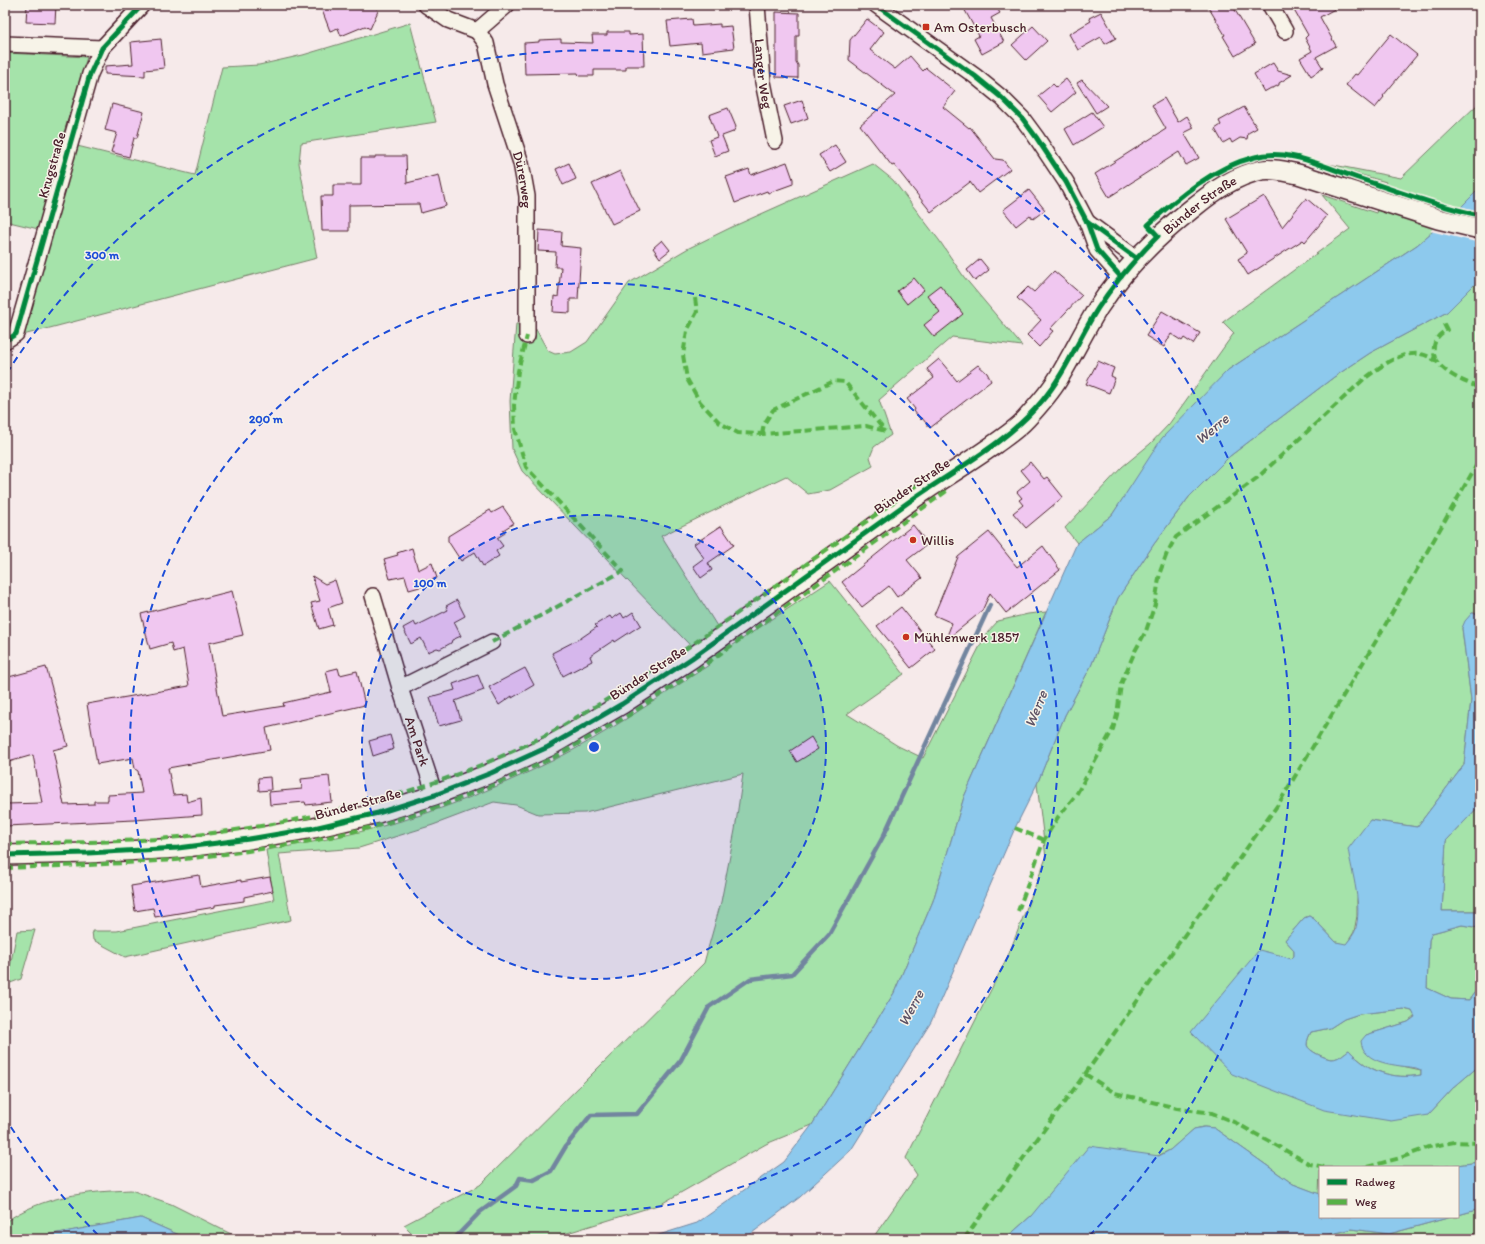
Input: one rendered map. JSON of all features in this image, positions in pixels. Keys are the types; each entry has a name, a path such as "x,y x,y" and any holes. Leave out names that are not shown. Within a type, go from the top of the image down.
{"main road":[{"name":"Bünder Straße","path":"5,855 88,853 170,848 249,840 314,828 378,813 435,795 491,773 548,747 622,704 692,658 934,484 977,457 1008,435 1025,421 1047,395 1058,379 1099,307 1136,258 1158,236 1218,188 1246,174 1264,170 1298,174 1438,219 1476,229"}],"street":[{"name":"Krugstraße","path":"5,340 16,334 90,74 102,48 142,5"},
{"path":"426,5 448,20 477,31 507,5"},
{"name":"Langer Weg","path":"757,5 763,82 775,141"},
{"path":"1270,5 1285,31"},
{"path":"879,6 975,76 1002,98 1017,113 1036,137 1066,182 1087,222 1097,250 1121,278"},
{"name":"Dürerweg","path":"477,31 486,43 495,84 521,163 526,187 527,336"},
{"path":"5,44 102,48"},
{"path":"1087,222 1136,258"},
{"name":"Am Park","path":"373,596 400,688 435,795"},
{"path":"400,688 492,642"}],"green space":[{"path":"410,23 436,122 301,143 299,163 317,258 23,335 51,232 5,221 5,53 87,57 61,142 195,175 222,67 259,65 303,55"},
{"path":"1480,102 1480,188 1460,208 1417,245 1228,370 1131,487 1112,515 1077,543 1065,528 1122,467 1150,444 1169,424 1234,333 1223,322 1350,229 1322,195 1376,213 1386,182 1313,161 1401,178"},
{"path":"873,164 893,180 939,240 964,277 1022,346 952,337 879,400 891,435 874,447 870,457 873,466 830,490 808,494 786,476 661,536 730,647 830,581 904,674 847,714 898,746 923,758 986,634 998,621 1028,614 1046,612 964,797 933,901 894,993 812,1125 766,1144 661,1204 548,1239 470,1239 464,1237 450,1239 418,1239 404,1225 480,1185 704,963 721,902 735,830 743,774 585,813 538,814 516,805 494,802 433,825 359,848 279,854 291,920 125,957 93,940 92,931 117,931 274,900 266,850 365,831 424,814 490,789 574,750 633,715 709,665 522,471 512,449 510,401 516,324 533,324 548,351 555,354 571,352 587,342 629,283 687,249 732,227"},
{"path":"1480,279 1480,614 1472,613 1462,628 1471,700 1464,765 1417,827 1370,820 1357,900 1357,916 1354,932 1346,945 1336,942 1314,919 1309,916 1304,918 1285,940 1294,950 1294,956 1291,959 1279,955 1191,1032 1428,1115 1453,1088 1480,1065 1480,1162 1449,1166 1319,1166 1319,1194 1293,1184 1214,1128 1204,1127 1194,1129 1170,1150 1031,1216 1005,1239 872,1239 917,1175 906,1158 1008,956 1046,858 1037,784 1065,715 1091,666 1118,598 1154,544 1189,497 1230,456 1334,377 1370,353 1447,312"},
{"path":"1480,805 1480,911 1442,911 1446,841"},
{"path":"1462,925 1480,928 1480,985 1469,1000 1451,999 1427,988 1429,940 1432,933"},
{"path":"35,930 21,979 5,985 5,969 10,967 17,931"},
{"path":"1404,1009 1412,1011 1415,1016 1408,1022 1366,1035 1379,1061 1421,1070 1421,1075 1401,1076 1382,1073 1364,1064 1349,1050 1339,1057 1332,1059 1326,1058 1310,1050 1307,1045 1311,1032 1330,1028 1344,1019 1359,1014"},
{"path":"131,1190 171,1204 241,1239 188,1239 141,1218 48,1235 44,1239 5,1239 5,1222 35,1206 82,1194"},
{"path":"1480,1209 1480,1239 1312,1239 1352,1229 1389,1234 1447,1218 1459,1218 1459,1215"}],"water":[{"name":"Werre","path":"1480,188 1480,279 1447,312 1370,353 1334,377 1230,456 1189,497 1154,544 1118,598 1091,666 1065,715 1037,784 1015,828 931,1022 851,1150 800,1197 744,1239 646,1239 697,1223 784,1162 812,1125 894,993 933,901 964,797 1077,543 1112,515 1162,438 1228,370 1417,245 1460,208"},
{"path":"1472,613 1480,614 1480,805 1446,841 1442,911 1480,911 1480,928 1462,925 1432,933 1429,940 1427,988 1451,999 1469,1000 1480,985 1480,1065 1453,1088 1428,1115 1391,1121 1324,1110 1232,1074 1191,1032 1259,950 1291,959 1294,956 1294,950 1285,940 1304,918 1309,916 1314,919 1336,942 1346,944 1355,931 1358,911 1356,890 1348,849 1370,820 1417,827 1464,765 1471,700 1462,628 1465,621","holes":["1404,1009 1412,1011 1415,1017 1408,1022 1366,1035 1361,1041 1363,1049 1368,1055 1375,1059 1391,1064 1416,1068 1421,1070 1421,1075 1401,1076 1382,1073 1364,1064 1349,1050 1339,1057 1332,1059 1326,1058 1310,1050 1307,1045 1311,1032 1330,1028 1344,1019 1359,1014"]},
{"path":"1204,1127 1214,1128 1293,1184 1319,1194 1319,1218 1447,1218 1389,1234 1352,1229 1312,1239 1005,1239 1031,1216 1089,1146 1159,1156 1170,1150 1194,1129"},
{"path":"1480,1162 1480,1209 1459,1215 1459,1166 1449,1166"},
{"path":"141,1218 188,1239 44,1239 47,1235"}],"pier":[{"path":"1459,206 1480,211 1480,243 1430,231"}],"building":[{"path":"27,5 56,5 55,23 26,22"},
{"path":"320,5 375,5 378,11 370,29 365,26 341,36 338,28 330,31"},
{"path":"962,5 995,5 1000,13 991,18 1004,42 982,54 974,39 979,36"},
{"path":"1207,5 1232,5 1255,44 1235,56 1223,36 1225,35"},
{"path":"1291,5 1342,5 1320,17 1336,46 1316,57 1323,68 1311,76 1300,58 1312,51 1305,38 1308,35"},
{"path":"776,12 799,13 799,36 796,36 796,62 798,65 798,78 776,77"},
{"path":"1101,12 1116,38 1105,44 1101,37 1078,50 1069,34 1091,21 1089,18"},
{"path":"692,19 693,26 720,24 720,27 731,26 734,48 702,52 701,43 670,46 667,21"},
{"path":"867,19 884,32 870,50 895,69 910,56 923,71 926,68 955,91 943,107 969,128 970,127 995,159 1003,160 1010,169 978,193 970,182 931,212 860,125 895,95 849,60 850,40"},
{"path":"1033,26 1047,41 1026,60 1012,45"},
{"path":"607,32 629,32 629,35 643,34 644,66 626,66 626,70 594,70 594,76 579,76 578,73 525,74 524,43 539,42 539,40 561,39 561,42 593,43 592,35 607,35"},
{"path":"1391,34 1417,55 1375,108 1346,85 1355,74 1357,75"},
{"path":"161,39 164,68 145,70 145,76 105,74 105,66 133,64 131,42"},
{"path":"1273,63 1278,71 1292,75 1279,83 1279,85 1264,92 1254,74"},
{"path":"1066,79 1076,92 1052,112 1038,96 1053,84 1056,87"},
{"path":"1082,80 1107,106 1096,113 1077,83"},
{"path":"1164,98 1178,122 1187,116 1194,128 1184,133 1199,158 1186,165 1179,152 1109,197 1095,174 1166,129 1152,105"},
{"path":"802,100 808,118 791,124 784,106"},
{"path":"112,104 144,112 137,138 134,138 129,157 111,152 117,133 105,130"},
{"path":"1244,107 1257,128 1248,133 1247,139 1240,138 1232,143 1230,139 1223,143 1215,129 1221,125 1219,121"},
{"path":"728,108 736,127 733,132 722,136 728,151 715,156 709,140 717,137 709,115"},
{"path":"1092,112 1103,127 1074,145 1065,129"},
{"path":"835,145 846,162 830,172 819,155"},
{"path":"375,156 406,156 407,183 439,175 446,206 421,213 419,204 349,205 349,231 322,231 321,196 333,196 333,185 361,185 361,158 375,158"},
{"path":"787,162 793,179 793,184 768,193 767,191 735,203 726,177 749,169 751,175"},
{"path":"569,163 576,179 563,185 556,169"},
{"path":"620,171 640,211 612,224 592,184"},
{"path":"1029,190 1045,210 1033,219 1030,215 1016,226 1003,210"},
{"path":"1264,196 1282,227 1306,198 1327,216 1305,242 1303,240 1248,275 1238,259 1247,253 1226,219"},
{"path":"539,230 562,232 561,246 581,248 578,299 570,299 570,313 553,312 554,296 558,297 561,267 555,267 556,252 538,251"},
{"path":"662,240 670,250 660,258 653,248"},
{"path":"980,259 989,270 975,281 967,270"},
{"path":"1054,271 1082,295 1050,329 1053,331 1039,347 1027,335 1041,320 1017,298 1028,287 1034,292"},
{"path":"914,278 924,290 907,304 897,291"},
{"path":"940,285 963,314 934,337 924,325 940,312 927,295"},
{"path":"1162,311 1200,333 1193,344 1184,338 1182,341 1171,334 1164,347 1146,336"},
{"path":"939,359 957,381 978,365 987,373 991,381 930,428 922,418 921,420 907,399 934,378 927,369"},
{"path":"1098,361 1114,368 1111,376 1115,378 1109,393 1086,384"},
{"path":"1030,462 1044,479 1047,477 1063,497 1026,528 1013,513 1023,505 1019,500 1022,498 1017,492 1030,481 1021,470"},
{"path":"503,507 514,523 503,530 505,533 497,538 503,546 496,551 499,556 483,566 475,552 461,561 448,541 448,536 490,510 492,513"},
{"path":"913,525 928,544 907,560 922,578 897,597 889,586 862,607 842,582"},
{"path":"721,526 734,545 708,563 712,570 701,578 693,566 704,558 694,544"},
{"path":"989,532 1017,567 1043,546 1060,570 1006,613 990,593 982,611 945,641 952,623 934,615 958,557"},
{"path":"412,548 418,570 432,563 437,578 426,581 427,585 409,590 405,576 390,579 384,559 398,555 397,553"},
{"path":"312,576 325,584 335,580 342,603 328,608 333,625 319,629 311,603 320,601"},
{"path":"232,591 243,635 209,643 222,716 284,706 283,703 331,692 326,671 338,668 340,675 357,671 365,705 266,728 270,750 168,768 173,795 186,794 187,802 201,798 202,815 6,826 6,804 42,803 33,755 5,763 5,678 46,667 68,746 53,750 64,805 94,804 94,801 108,801 108,795 142,793 138,771 135,769 133,758 97,764 87,704 189,686 183,649 173,652 171,643 150,649 141,614"},
{"path":"457,600 465,616 454,622 461,636 452,640 451,643 440,649 437,648 428,652 421,638 411,644 403,628 414,622 416,626 448,610 446,606"},
{"name":"Mühlenwerk 1857","path":"901,607 935,649 911,668 877,626"},
{"path":"633,612 641,625 615,642 614,640 590,656 592,661 563,676 552,653 581,638 597,627 595,625 610,616 612,619 621,613 624,618"},
{"path":"525,668 534,685 512,698 512,696 499,705 489,687"},
{"path":"478,675 484,690 455,701 461,720 439,726 430,697 455,690 453,684"},
{"path":"390,735 394,749 373,756 369,741"},
{"path":"811,737 818,749 797,762 790,751"},
{"path":"329,776 332,802 306,805 305,802 270,805 269,792 302,789 301,779"},
{"path":"270,777 271,790 259,791 258,778"},
{"path":"199,875 201,887 270,877 273,891 244,897 244,901 155,917 153,908 135,911 131,886"}],"waterway":[{"path":"454,1239 480,1212 516,1186 520,1178 534,1180 551,1171 566,1146 591,1115 637,1114 681,1060 709,1007 750,979 792,974 829,934 884,835 990,605"}],"marked path":[{"path":"695,298 697,312 687,331 683,355 687,379 700,402 720,423 738,433 762,434 866,426 885,431"},
{"path":"1436,361 1434,352 1436,339 1447,330 1442,320"},
{"path":"492,642 623,571 526,467 515,429 514,405 518,371 527,336"},
{"path":"1018,911 1044,840 1058,817 1076,795 1113,729 1117,715 1121,684 1135,651 1146,631 1155,604 1160,572 1167,553 1176,537 1257,478 1364,379 1380,367 1398,357 1408,354 1427,356 1436,361 1452,375 1480,388"},
{"path":"762,434 764,424 773,410 834,381 845,382 885,431"},
{"path":"964,1239 1085,1074 1279,803 1376,641 1480,459"},
{"path":"5,844 92,842 179,837 273,824 365,804 456,775 542,737 625,688 729,619 928,477"},
{"path":"5,868 176,860 248,851 317,840 380,825 441,806 496,784 553,758 629,715 699,669 948,490"},
{"path":"1015,828 1044,840"},
{"path":"1085,1074 1115,1093 1177,1108 1212,1113 1236,1123 1310,1164 1319,1166"},
{"path":"1371,1166 1400,1158 1429,1147 1454,1142 1480,1143"}],"cycle path":[{"path":"5,341 16,334 90,74 102,48 142,5"},
{"path":"876,5 975,76 1002,98 1022,118 1066,182 1087,222 1097,250 1121,277"},
{"path":"5,855 88,853 178,848 249,839 314,828 378,813 435,795 491,773 548,747 622,704 692,658 910,501 979,455 1013,430 1042,401 1058,379 1098,308 1111,289 1126,270 1158,236 1148,225 1197,184 1225,168 1255,157 1267,155 1292,156 1317,163 1399,192 1480,215"},
{"path":"1087,222 1136,258"}],"place":[{"name":"Am Osterbusch","path":"926,27"},
{"name":"Willis","path":"913,540"},
{"name":"Mühlenwerk 1857","path":"906,637"}]}
